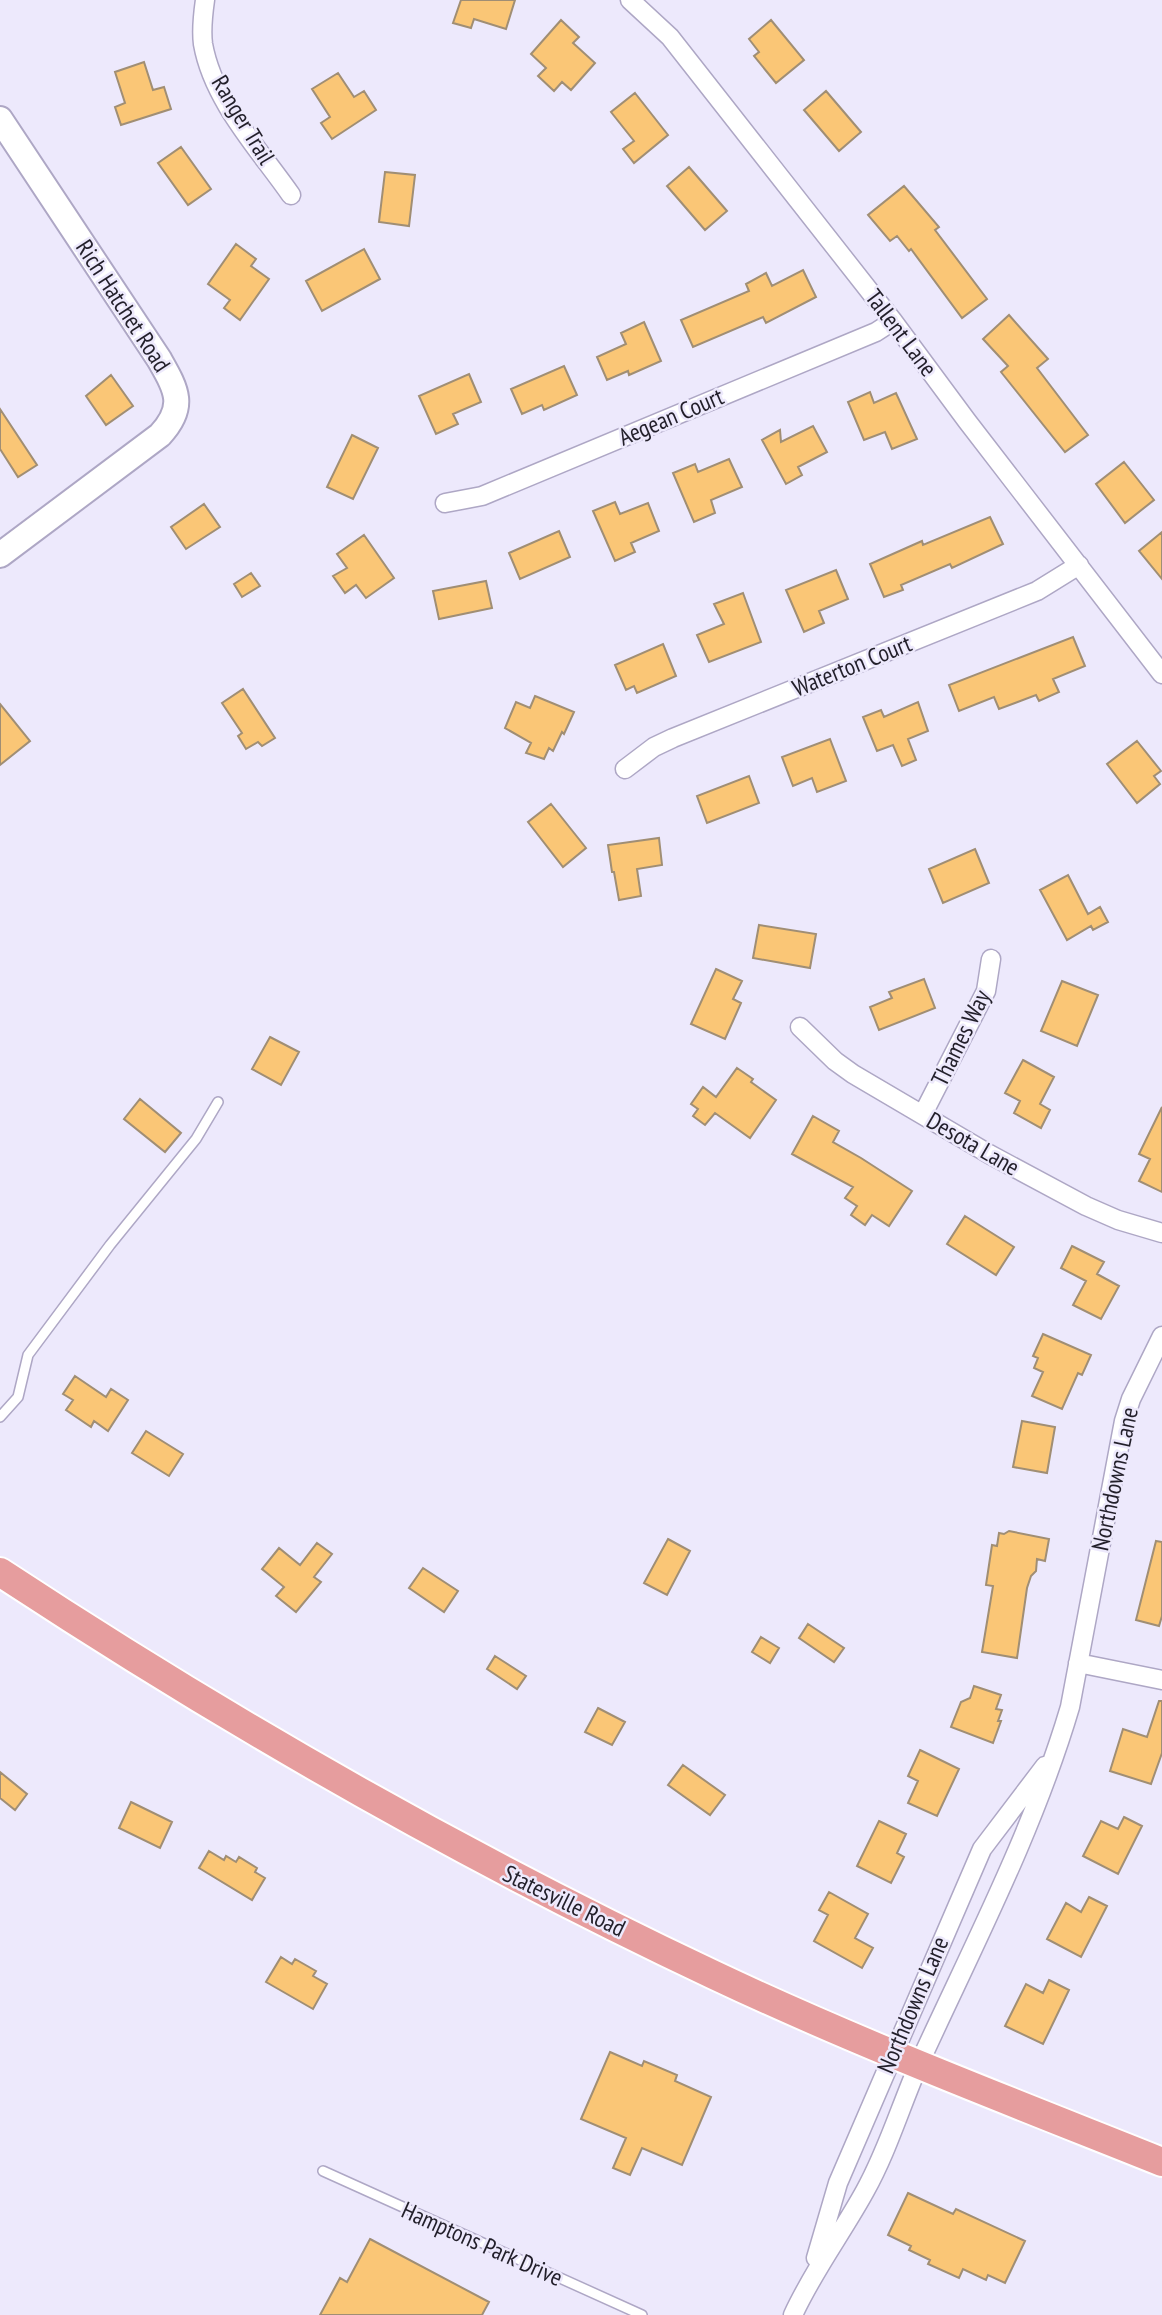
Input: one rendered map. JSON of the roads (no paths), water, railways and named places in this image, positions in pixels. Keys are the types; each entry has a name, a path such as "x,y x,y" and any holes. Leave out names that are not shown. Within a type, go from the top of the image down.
{"main road":[{"name":"Statesville Road","path":"0,1572 88,1630 285,1751 509,1874 715,1976 892,2054 1162,2162"}],"street":[{"name":"Ranger Trail","path":"205,0 203,44 216,84 290,195"},
{"name":"Tallent Lane","path":"630,0 670,37 893,321 1162,674"},
{"name":"Rich Hatchet Road","path":"0,119 159,359 175,388 177,404 171,423 160,435 0,555"},
{"name":"Aegean Court","path":"445,503 482,496 876,332 893,321"},
{"name":"Waterton Court","path":"625,769 654,747 673,738 1037,591 1079,565"},
{"name":"Thames Way","path":"923,1114 986,991 991,960"},
{"name":"Desota Lane","path":"800,1027 844,1067 989,1154 1086,1206 1118,1220 1162,1233"},
{"name":"Northdowns Lane","path":"793,2315 809,2281 866,2189 919,2065 1013,1866 1058,1749 1070,1707 1124,1421 1131,1399 1160,1347"},
{"path":"1078,1663 1162,1680"},
{"name":"Northdowns Lane","path":"809,2281 838,2183 982,1849 1058,1749"}],"lane":[{"path":"0,1417 18,1396 28,1355 110,1245 196,1139 218,1102"},
{"name":"Hamptons Park Drive","path":"323,2171 642,2315"}]}
